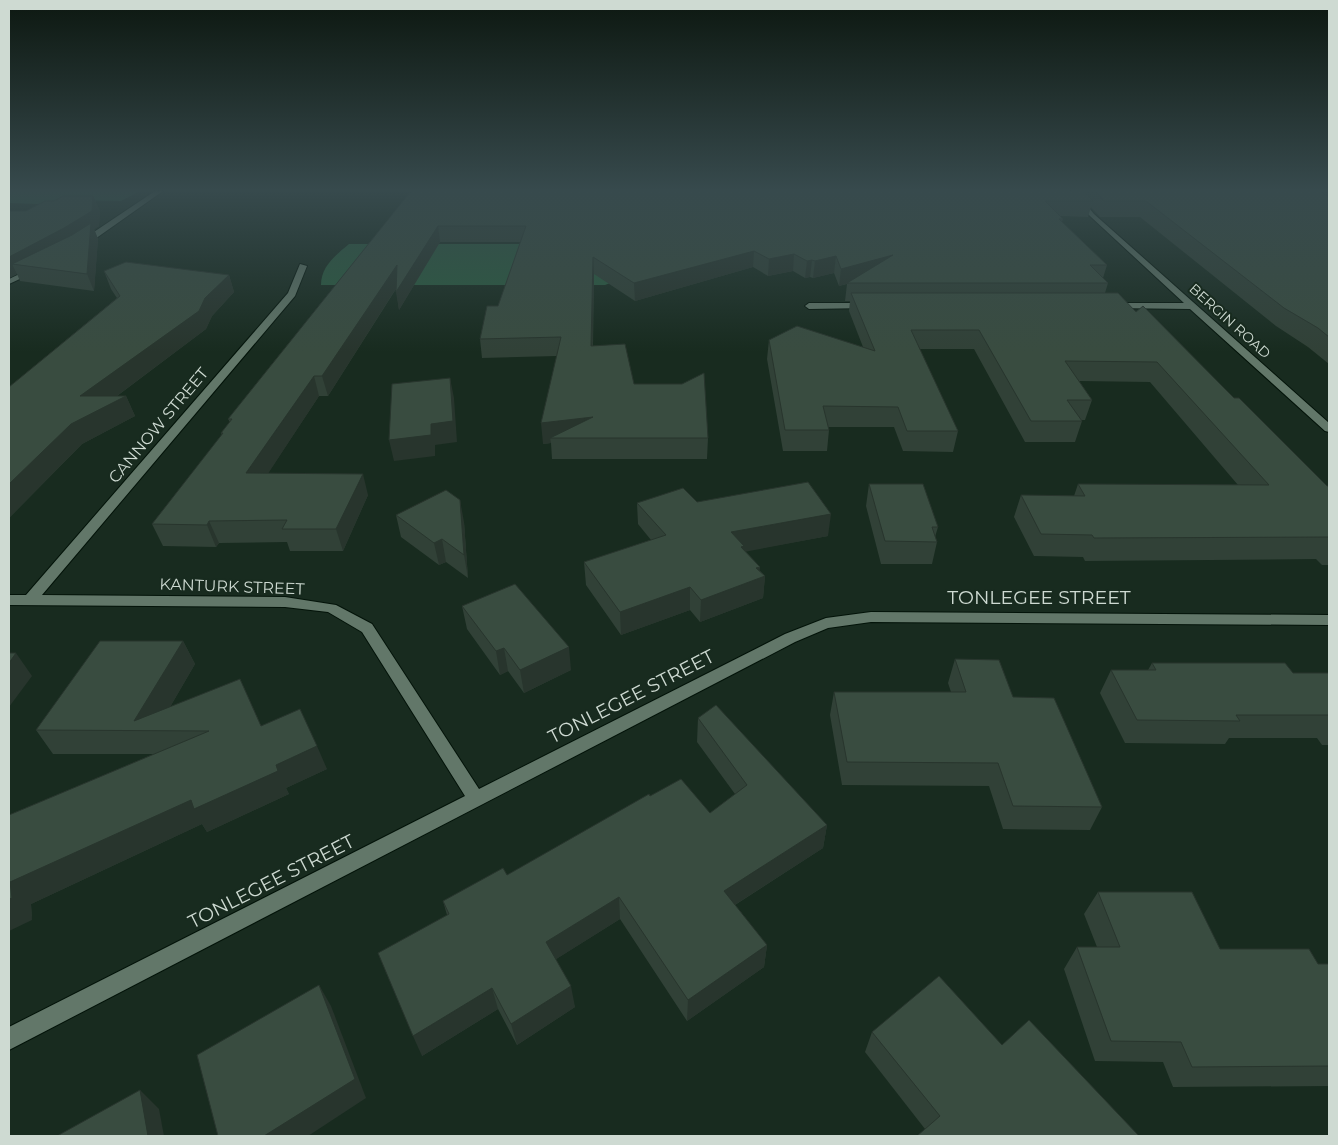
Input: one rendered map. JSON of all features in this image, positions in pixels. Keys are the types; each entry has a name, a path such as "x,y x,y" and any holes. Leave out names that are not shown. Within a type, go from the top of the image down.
{"street":[{"path":"75,248 80,244"},
{"name":"BERGIN ROAD","path":"1124,244 1329,429"},
{"path":"9,282 43,266"},
{"name":"CANNOW STREET","path":"30,600 292,294 303,266"},
{"path":"809,306 874,306"},
{"path":"1101,306 1192,306"},
{"name":"KANTURK STREET","path":"9,600 285,602 331,608 367,628 476,799"},
{"name":"TONLEGEE STREET","path":"9,1039 790,638 826,623 871,617 1329,620"}],"green space":[{"path":"348,244 634,244 629,276 605,285 321,285 326,267"}],"building":[{"path":"9,244 33,244 9,257"},
{"path":"52,244 89,244 87,274 12,264"},
{"path":"368,244 426,244 396,292 397,265 322,376 314,376 246,473 363,474 336,529 282,529 287,520 209,521 207,525 152,524 223,433 221,433 232,419 228,419"},
{"path":"520,244 1086,244 1107,265 1090,265 1108,283 847,283 893,255 841,269 836,256 815,261 807,261 794,254 769,259 754,251 634,283 593,257 591,346 625,344 634,384 682,384 704,373 708,438 550,438 593,417 541,423 561,337 480,339 487,306 498,306"},
{"path":"1202,244 1329,244 1329,337 1318,328 1284,308"},
{"path":"126,262 229,275 205,298 199,311 80,396 126,396 71,424 9,484 9,387 120,296 104,271"},
{"path":"851,293 1118,293 1136,312 1143,306 1234,398 1239,398 1329,486 1329,537 1094,538 1092,535 1041,534 1021,495 1085,496 1078,484 1269,485 1157,362 1065,361 1092,400 1067,400 1082,421 1031,421 979,330 911,330 958,431 907,431 898,407 823,406 829,430 785,430 769,340 797,326 875,351"},
{"path":"450,378 453,421 431,424 431,435 389,440 392,384"},
{"path":"808,482 831,514 731,532 744,546 741,547 760,567 756,568 765,576 701,600 690,587 620,612 584,562 666,535 637,503 683,488 697,502"},
{"path":"869,484 923,484 938,527 932,527 937,542 885,541"},
{"path":"446,490 460,500 464,555 442,539 434,543 396,515"},
{"path":"515,584 569,647 520,670 504,648 496,651 462,606"},
{"path":"100,641 183,641 134,721 240,679 261,726 300,709 317,746 276,765 278,771 194,809 191,800 10,882 12,898 9,899 9,815 209,731 36,730"},
{"path":"9,653 16,653 9,663"},
{"path":"955,659 999,660 1013,697 1054,698 1102,807 1013,806 998,763 847,762 834,692 966,692"},
{"path":"1152,663 1285,663 1293,673 1329,673 1329,715 1236,715 1240,721 1137,720 1111,670 1156,670"},
{"path":"716,705 827,825 724,891 767,945 688,1000 619,897 546,942 571,986 511,1024 492,988 413,1036 378,953 449,914 443,901 503,868 507,875 649,794 650,796 681,779 710,813 747,785 698,718"},
{"path":"1098,892 1192,892 1220,949 1309,949 1318,964 1329,964 1329,1066 1192,1067 1181,1042 1111,1041 1077,947 1120,947"},
{"path":"939,976 1002,1045 1029,1020 1139,1136 917,1136 940,1116 872,1032"},
{"path":"319,985 355,1079 264,1136 218,1136 197,1055"},
{"path":"140,1090 148,1136 57,1136"}]}
